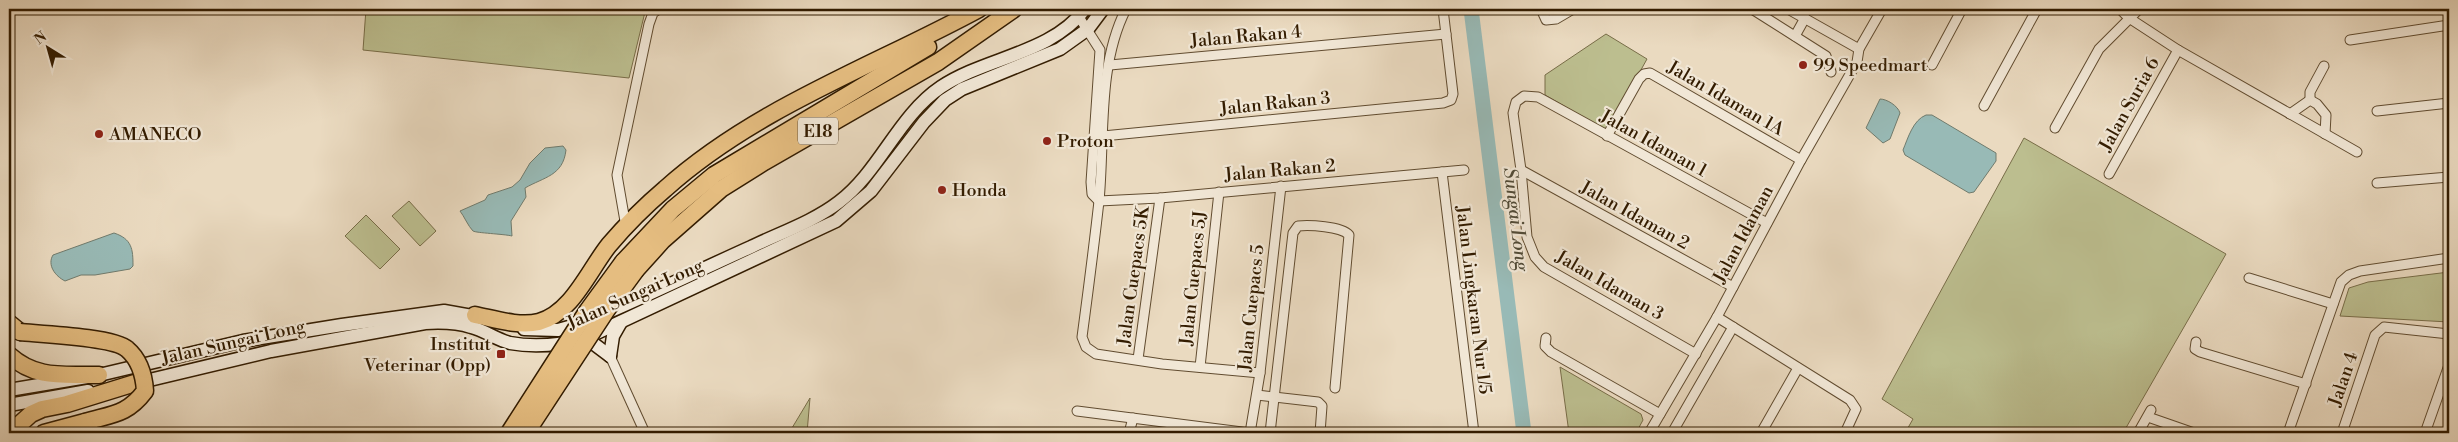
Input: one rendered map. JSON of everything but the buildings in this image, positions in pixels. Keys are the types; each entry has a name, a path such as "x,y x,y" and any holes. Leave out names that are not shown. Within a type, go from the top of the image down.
{"highway":[{"path":"475,315 523,324 539,322 553,316 567,304 609,246 626,227 666,188 726,141 778,111 922,40 979,9"},
{"name":"E18","path":"509,433 588,310 630,266 673,209 714,175 925,49 984,9"},
{"name":"E18","path":"526,433 606,311 630,266 721,190 764,162 938,62 1014,9"},
{"path":"15,327 110,342 126,348 140,364 145,391 127,410 44,433"},
{"path":"9,355 22,367 43,374 99,375"},
{"path":"16,433 21,423 31,414 42,409 68,404 135,383"}],"street":[{"path":"626,227 617,175 648,24 653,14 659,9"},
{"name":"Jalan Sungai Long","path":"9,405 135,383 280,349 425,323 442,322 471,327 509,342 540,346 561,345 586,338 836,221 871,191 924,122 945,100 962,89 1060,49 1088,29 1103,9"},
{"path":"1126,9 1115,30 1110,65 1099,201 1082,338 1086,348 1096,354 1260,373"},
{"path":"1443,9 1446,34"},
{"path":"1541,9 1546,20 1556,20 1572,9"},
{"path":"1752,9 1826,56 1831,72"},
{"path":"1788,9 1859,49"},
{"name":"Jalan Idaman","path":"1649,433 1717,317 1801,160 1857,62 1859,49 1882,9"},
{"path":"1984,106 2037,9"},
{"path":"2120,9 2129,18 2178,50 2357,152"},
{"path":"2054,128 2099,49 2139,9"},
{"path":"1932,65 1960,10"},
{"path":"1082,13 1088,29 1100,50 1091,182 1092,194 1099,201"},
{"name":"Jalan Sungai Long","path":"9,390 99,375 243,341 444,311 475,315 505,326 533,330 558,330 573,326 615,309 822,214 860,184 908,121 939,88 959,76 1052,37 1082,13"},
{"path":"1795,36 1804,18"},
{"path":"2350,40 2449,25"},
{"name":"Jalan Rakan 4","path":"1110,65 1446,34"},
{"name":"Jalan Rakan 3","path":"1103,136 1443,103 1451,100 1453,94 1446,34"},
{"name":"Jalan Suria 6","path":"2109,174 2178,50"},
{"path":"2310,100 2310,92 2324,66"},
{"name":"Jalan Idaman 1A","path":"1607,136 1639,79 1644,74 1650,73 1801,160"},
{"name":"Jalan Idaman 1","path":"1524,96 1538,97 1767,224"},
{"name":"Jalan Idaman 3","path":"1524,96 1516,102 1513,113 1521,170 1527,238 1535,257 1544,267 1696,354"},
{"path":"2290,114 2310,100"},
{"path":"2310,100 2317,104 2326,115 2325,134"},
{"path":"2377,112 2449,103"},
{"name":"Jalan Rakan 2","path":"1099,201 1160,198 1464,170"},
{"name":"Jalan Idaman 2","path":"1521,170 1733,287"},
{"name":"Jalan Lingkaran Nur 1/5","path":"1442,172 1474,433"},
{"path":"2377,183 2449,178"},
{"name":"Jalan Cuepacs 5","path":"1250,433 1258,395 1281,186"},
{"name":"Jalan Cuepacs 5J","path":"1200,367 1219,192"},
{"name":"Jalan Cuepacs 5K","path":"1138,359 1160,198"},
{"path":"1270,433 1293,233 1298,226 1310,225 1343,231 1349,234 1335,388"},
{"path":"2288,433 2341,282 2349,275 2360,271 2449,258"},
{"path":"2249,278 2333,304"},
{"path":"1717,317 1850,400 1856,410 1845,433"},
{"path":"610,356 614,336 621,322"},
{"path":"1672,433 1733,327"},
{"name":"Jalan 4","path":"2342,433 2376,335 2384,327 2449,334"},
{"path":"586,338 610,356 645,433"},
{"path":"1546,338 1545,346 1551,352 1660,414"},
{"path":"2196,342 2195,348 2200,352 2306,384"},
{"path":"2425,433 2449,365"},
{"path":"1761,433 1798,368"},
{"path":"1258,395 1318,402 1322,406 1320,433"},
{"path":"1077,411 1250,433"},
{"path":"2138,433 2150,414 2194,433"},
{"path":"1129,433 1133,418"}],"green space":[{"path":"366,9 650,9 645,12 629,78 363,50"},
{"path":"1606,34 1647,59 1607,131 1545,95 1545,75"},
{"path":"2024,138 2226,254 2123,433 1905,433 1913,419 1882,399"},
{"path":"409,201 436,231 420,246 392,216"},
{"path":"366,215 400,249 380,269 345,236"},
{"path":"2449,272 2449,322 2340,316 2349,288 2368,282"},
{"path":"1560,367 1641,414 1643,420 1636,433 1569,433"},
{"path":"810,398 807,433 789,433"}],"water":[{"path":"1880,99 1892,103 1900,113 1890,139 1883,143 1866,128"},
{"path":"1932,115 1996,153 1996,161 1974,192 1969,193 1905,155 1903,150 1912,130 1921,117"},
{"path":"563,146 566,150 564,159 557,171 525,188 526,197 511,221 512,236 473,231 460,211 485,200 488,195 512,187 520,180 530,163 545,148"},
{"path":"114,233 125,238 130,245 133,255 133,266 130,269 95,275 81,275 65,281 53,270 51,259 53,255"}],"waterway":[{"name":"Sungai Long","path":"1471,9 1524,433"}],"place":[{"name":"99 Speedmart","path":"1803,65"},
{"name":"AMANECO","path":"99,134"},
{"name":"Proton","path":"1047,141"},
{"name":"Honda","path":"942,190"},
{"name":"Institut Veterinar (Opp)","path":"501,354"}]}
